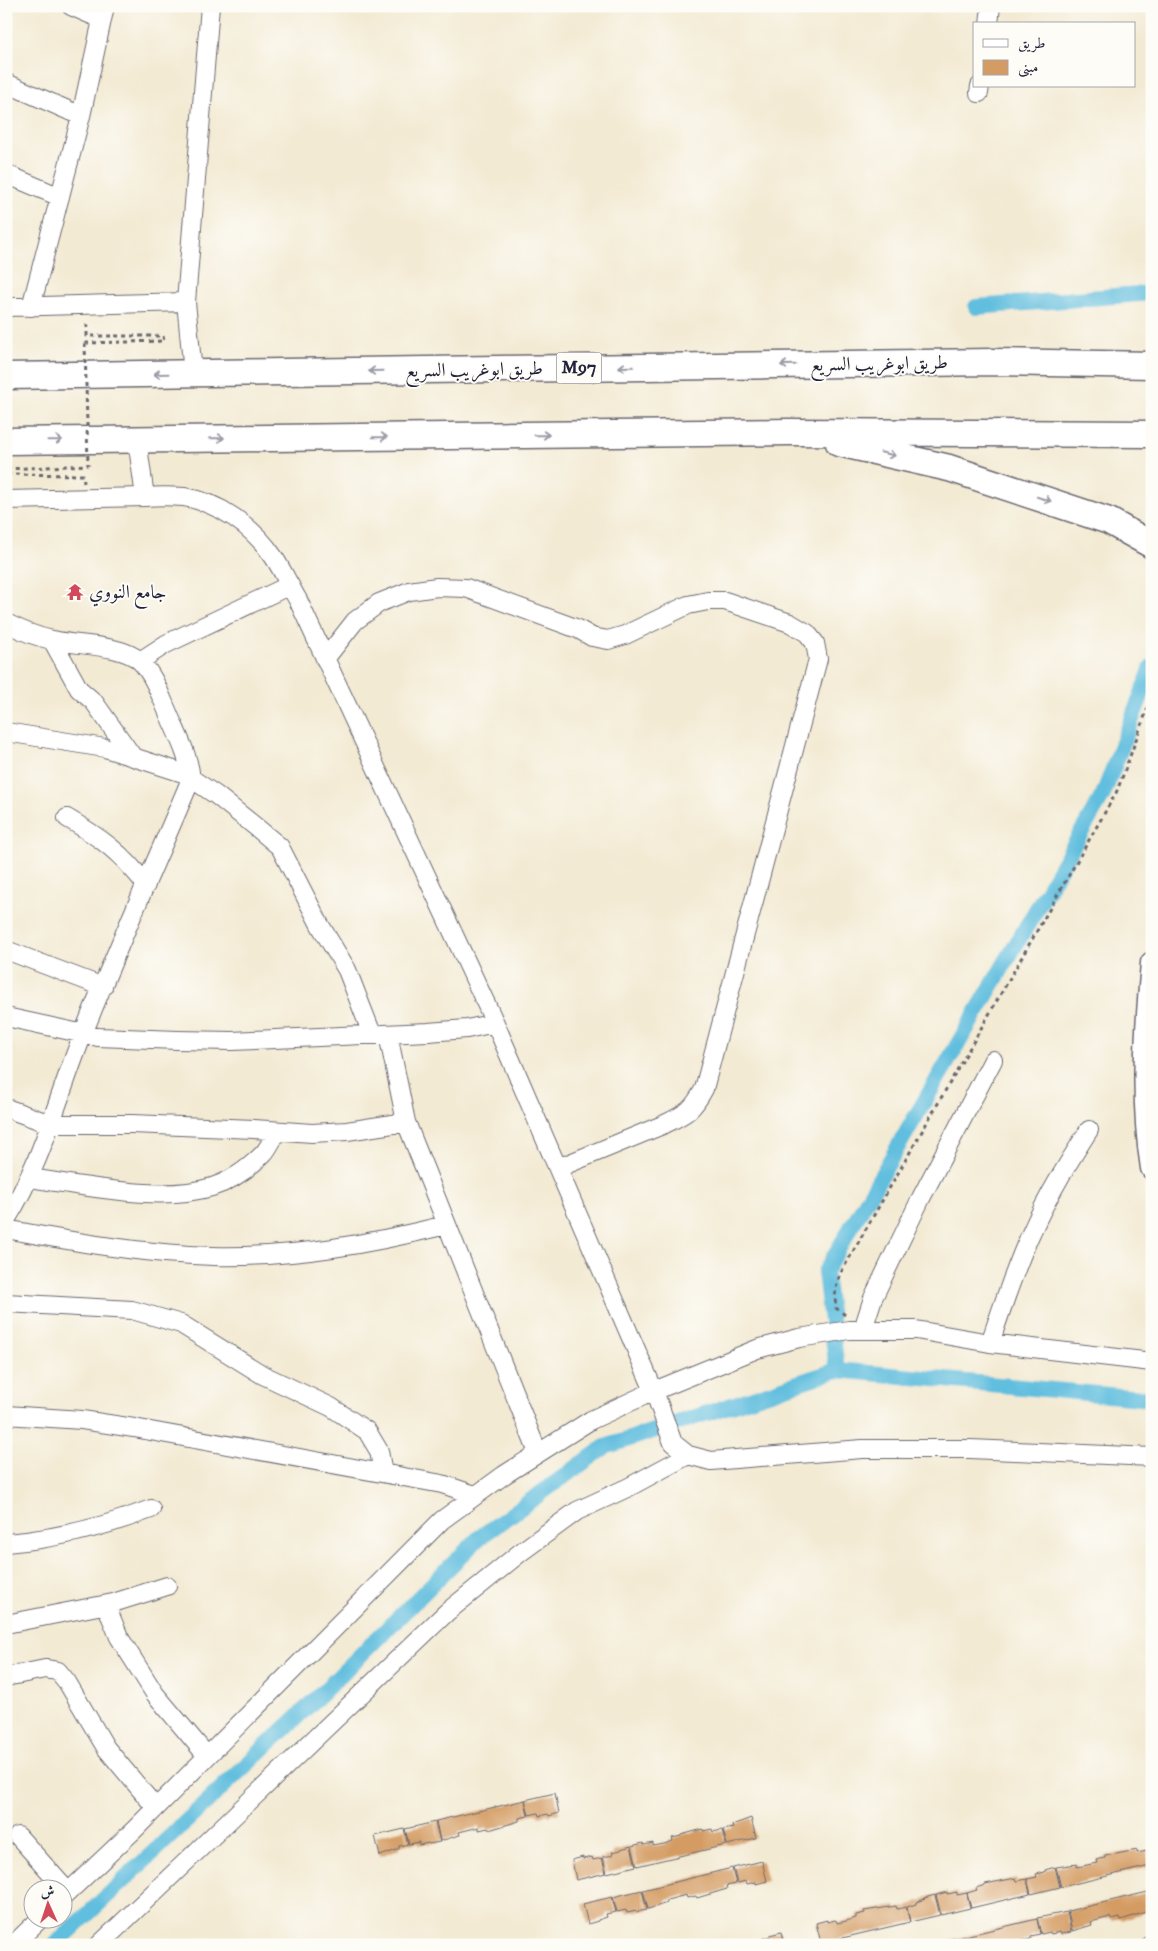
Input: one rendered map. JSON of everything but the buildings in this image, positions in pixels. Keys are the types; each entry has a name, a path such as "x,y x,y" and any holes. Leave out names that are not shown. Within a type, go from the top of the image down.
{"highway":[{"path":"992,362 1152,348"},
{"name":"طريق ابوغريب السريع","path":"6,376 992,362 1152,365"},
{"path":"789,432 949,468 1109,520 1152,545"},
{"path":"6,441 789,432 1152,434"}],"main road":[{"path":"1152,962 1144,1088 1148,1144 1152,1168"}],"street":[{"path":"32,307 81,116 103,13 71,6"},
{"path":"193,374 186,302 210,6"},
{"path":"989,22 991,6"},
{"path":"6,83 81,116"},
{"path":"6,174 60,197"},
{"path":"6,307 186,302"},
{"path":"137,439 145,497"},
{"path":"6,500 185,497 211,506 235,518 256,535 273,556 290,585 495,1023 654,1391 673,1443 688,1455 711,1460 862,1449 950,1449 1152,1457"},
{"path":"140,661 166,644 290,585"},
{"path":"325,659 355,621 379,603 409,591 437,587 466,588 578,629 592,637 608,640 625,635 688,605 725,601 790,624 807,633 815,643 818,659 704,1089 694,1107 680,1116 558,1168"},
{"path":"6,623 31,634 52,640 120,651 132,655 140,661 155,684 190,764 192,779 83,1034 29,1178 20,1198 6,1220"},
{"path":"52,640 79,688 94,702 133,757"},
{"path":"6,732 105,748 183,774 216,795 280,847 320,925 347,970 380,1034 406,1122 538,1453"},
{"path":"67,818 99,836 120,854 146,885"},
{"path":"6,950 103,987"},
{"path":"6,1017 98,1038 232,1040 467,1029 495,1023"},
{"path":"842,1331 873,1298 917,1206 994,1060"},
{"path":"6,1108 50,1124 90,1123 312,1133 347,1131 406,1122"},
{"path":"990,1343 1010,1283 1031,1232 1056,1183 1089,1130"},
{"path":"29,1178 137,1192 163,1193 211,1188 226,1182 244,1170 265,1152 277,1131"},
{"path":"6,1229 115,1247 230,1256 306,1252 382,1240 446,1225"},
{"path":"6,1303 132,1310 181,1324 263,1374 331,1407 367,1431 379,1451 383,1474"},
{"path":"72,1889 156,1808 442,1520 475,1495 591,1420 654,1391 757,1349 842,1331 916,1330 990,1343 1152,1362"},
{"path":"6,1415 82,1420 442,1484 475,1495"},
{"path":"98,1945 448,1612 521,1552 577,1511 628,1487 688,1455"},
{"path":"6,1543 70,1533 123,1520 151,1509"},
{"path":"6,1624 106,1605 168,1586"},
{"path":"106,1605 119,1637 155,1694 207,1756"},
{"path":"6,1677 50,1668 58,1671 67,1682 106,1748 156,1808"},
{"path":"18,1836 52,1878"},
{"path":"13,1945 31,1928"}],"path":[{"path":"84,475 8,474 7,469 88,465 85,343 164,341 163,336 87,336"},
{"path":"842,1331 845,1313 836,1308 834,1295 836,1282 1116,793 1152,698"}],"waterway":[{"path":"976,307 1152,293"},
{"path":"837,1370 825,1272 1103,795 1152,667"},
{"path":"55,1945 315,1700 480,1537 605,1447 837,1370 1152,1399"}],"place":[{"name":"جامع النووي","path":"75,592"}]}
